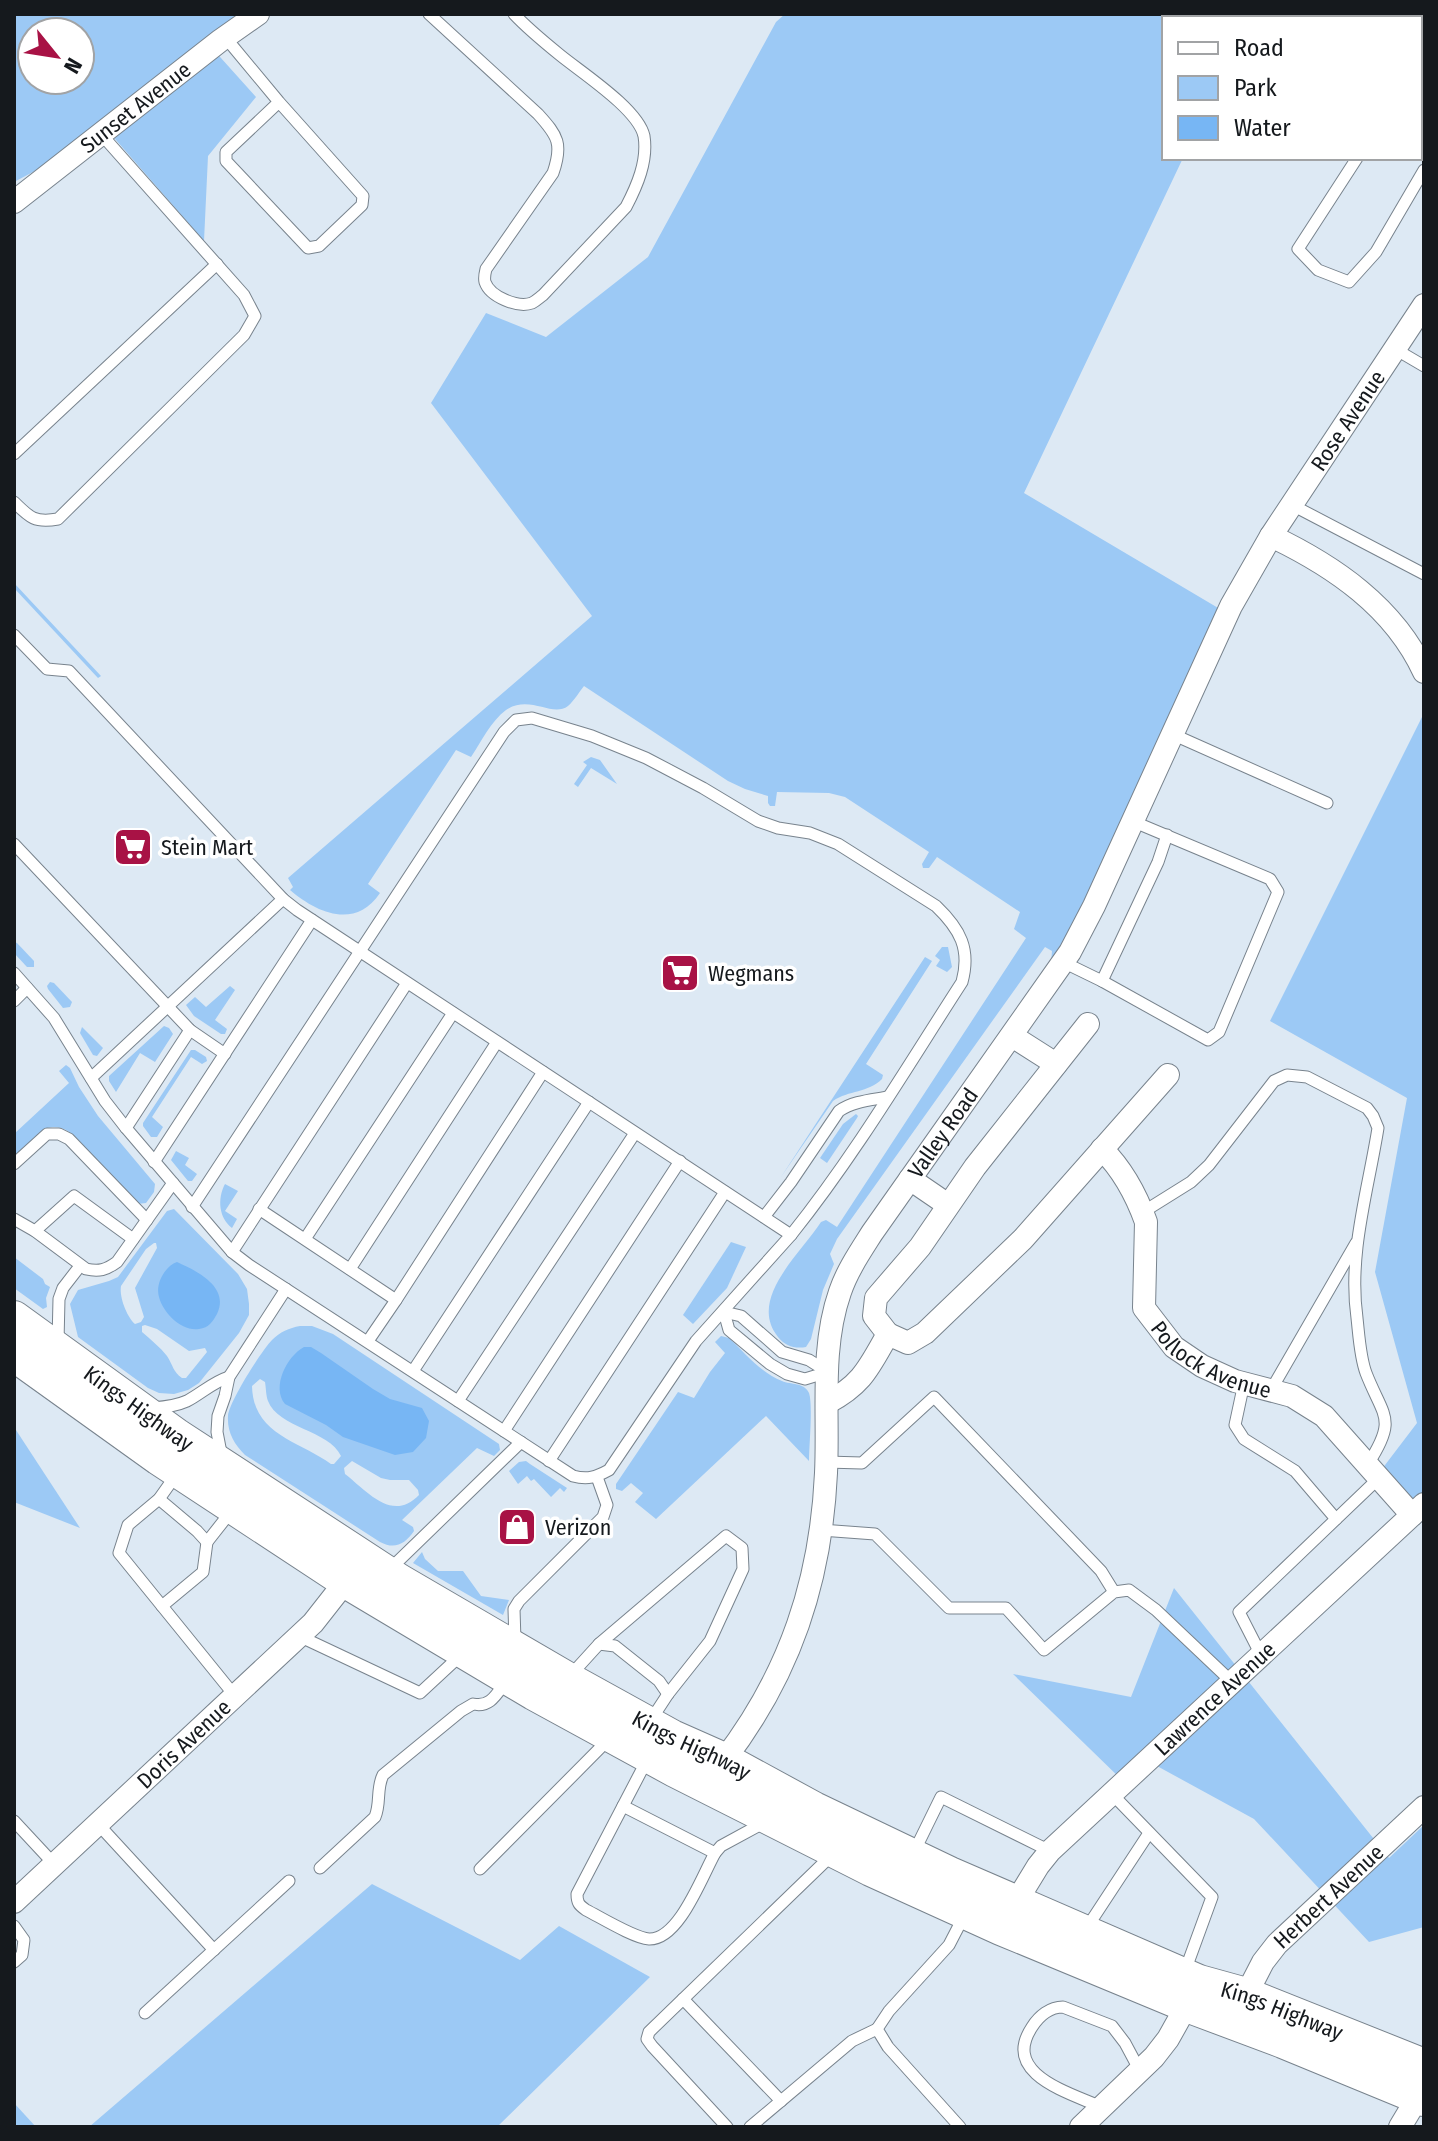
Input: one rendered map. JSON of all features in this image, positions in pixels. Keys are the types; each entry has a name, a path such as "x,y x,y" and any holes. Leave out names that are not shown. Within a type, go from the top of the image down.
{"main road":[{"name":"Kings Highway","path":"14,1318 141,1410 387,1573 612,1736 649,1740 724,1760 814,1809 1084,1933 1283,2041 1422,2088"},
{"name":"Kings Highway","path":"14,1354 179,1471 346,1581 464,1652 567,1679 649,1740 771,1819 966,1912 1185,1990 1199,1982 1246,1995 1422,2088"}],"street":[{"name":"Sunset Avenue","path":"14,202 258,14"},
{"name":"Rose Avenue","path":"1271,536 1424,305"},
{"path":"1271,536 1304,552 1363,593 1385,614 1424,672"},
{"name":"Valley Road","path":"724,1760 755,1717 780,1671 791,1647 814,1571 821,1530 826,1462 828,1349 834,1311 843,1282 872,1233 1063,962 1094,906 1231,606 1271,536"},
{"path":"1088,1024 975,1167 920,1247 876,1298 874,1316 888,1334 908,1343 925,1333 1023,1239 1168,1075"},
{"path":"1012,1036 1056,1064"},
{"name":"Pollock Avenue","path":"1102,1149 1116,1162 1138,1198 1146,1222 1144,1308 1174,1347 1202,1366 1244,1383 1292,1396 1324,1416 1374,1470 1418,1509"},
{"path":"910,1179 948,1205"},
{"path":"827,1403 848,1392 864,1375 888,1334"},
{"name":"Lawrence Avenue","path":"1016,1902 1050,1851 1418,1509"},
{"name":"Doris Avenue","path":"14,1902 313,1623 346,1581"},
{"name":"Herbert Avenue","path":"1246,1995 1263,1962 1277,1944 1424,1807"},
{"path":"1081,2127 1154,2057 1168,2039 1185,1990"},
{"path":"1400,2127 1422,2088"}],"lane":[{"path":"429,14 538,114 558,142 559,156 553,173 486,269 484,279 496,295 512,303 530,304 543,295 626,207 644,160 644,136 638,121 618,100 558,54 514,14"},
{"path":"225,37 363,196 362,205 314,248 308,248 226,161 226,152 279,102"},
{"path":"14,502 28,516 41,522 58,519 244,335 255,316 244,295 101,134"},
{"path":"1356,160 1298,249 1318,270 1349,282 1376,252 1424,170"},
{"path":"14,454 217,264"},
{"path":"1395,349 1424,366"},
{"path":"1292,505 1424,574"},
{"path":"14,635 47,669 69,671 283,899 791,1235"},
{"path":"14,973 54,1018 105,1101 126,1128 192,1207 232,1252 549,1461 582,1478 597,1477 609,1470 696,1341 811,1211 962,982 966,967 960,935 950,919 928,900 838,844 810,833 758,821 646,758 592,736 523,718 510,724 504,732 192,1207"},
{"path":"1172,733 1327,803"},
{"path":"1063,962 1208,1040 1219,1032 1278,892 1270,879 1132,821"},
{"path":"1102,981 1158,862 1167,835"},
{"path":"14,844 190,1030 225,1054"},
{"path":"91,1078 283,899"},
{"path":"154,1162 312,920"},
{"path":"232,1252 407,983"},
{"path":"14,1001 27,988"},
{"path":"305,1239 453,1013"},
{"path":"126,1128 190,1030"},
{"path":"350,1269 497,1042"},
{"path":"368,1341 543,1072"},
{"path":"1143,1212 1191,1182 1209,1165 1274,1081 1287,1075 1307,1077 1367,1108 1378,1128 1358,1239 1355,1286 1356,1316 1365,1370 1384,1412 1385,1436 1374,1470 1336,1519 1239,1612 1261,1655"},
{"path":"764,1217 839,1111 861,1102 888,1097"},
{"path":"413,1371 589,1102"},
{"path":"458,1401 635,1133"},
{"path":"14,1164 47,1134 59,1134 69,1139 147,1220"},
{"path":"504,1431 680,1161"},
{"path":"14,1219 35,1231 80,1266 95,1271 106,1270 117,1262 173,1183"},
{"path":"549,1461 725,1192"},
{"path":"35,1231 74,1196 133,1239"},
{"path":"259,1209 396,1300"},
{"path":"1271,1390 1358,1239"},
{"path":"58,1351 59,1299 63,1288 80,1266"},
{"path":"224,1466 217,1432 218,1416 229,1377 286,1289"},
{"path":"724,1312 729,1330 787,1374 805,1379 828,1372"},
{"path":"724,1312 741,1316 782,1352 809,1360 828,1372"},
{"path":"141,1410 186,1401 214,1382 229,1377"},
{"path":"1244,1383 1235,1425 1244,1439 1295,1471 1336,1519"},
{"path":"826,1462 862,1463 934,1397 1101,1571 1114,1592"},
{"path":"387,1573 521,1442"},
{"path":"179,1471 159,1499 128,1525 119,1553 235,1696"},
{"path":"320,1868 375,1817 383,1775 461,1711 473,1704 483,1706 490,1703 512,1663 514,1609 603,1517 607,1505 597,1477"},
{"path":"159,1499 207,1542"},
{"path":"162,1606 203,1572 207,1542 234,1508"},
{"path":"821,1530 875,1534 949,1608 1006,1608 1044,1650 1114,1592 1129,1590 1156,1610 1232,1682"},
{"path":"567,1679 599,1644 726,1536 742,1548 743,1569 710,1641 668,1694 623,1806 577,1894 577,1901 586,1910 641,1937 651,1939 662,1935 681,1918 721,1846 771,1819"},
{"path":"299,1636 420,1693 464,1652"},
{"path":"599,1644 615,1646 659,1681 668,1694"},
{"path":"480,1869 612,1736"},
{"path":"1112,1794 1212,1897 1185,1990"},
{"path":"912,1856 941,1797 1050,1851"},
{"path":"623,1806 715,1853"},
{"path":"14,1821 54,1864"},
{"path":"98,1824 214,1950"},
{"path":"1084,1933 1149,1833"},
{"path":"727,2127 647,2039 649,2032 835,1851"},
{"path":"145,2013 289,1881"},
{"path":"750,2127 852,2041 877,2029 889,2011 949,1945 966,1912"},
{"path":"14,1926 24,1940 22,1955 14,1962"},
{"path":"683,1999 781,2101"},
{"path":"1102,2108 1042,2079 1025,2059 1023,2049 1032,2027 1046,2012 1063,2007 1112,2026 1140,2071"},
{"path":"877,2029 888,2047 960,2127"}],"green space":[{"path":"14,14 268,14 212,48 256,97 208,156 204,241 109,132 14,182"},
{"path":"785,14 1175,16 1162,16 1162,160 1182,160 1024,493 1230,615 1049,987 1052,951 1045,947 837,1239 830,1254 834,1264 823,1290 811,1339 802,1348 784,1343 770,1322 769,1307 781,1276 821,1222 826,1220 837,1227 1026,938 1014,929 1020,912 937,857 929,868 923,868 929,852 845,797 829,793 777,792 775,806 770,806 768,796 728,781 584,686 562,709 524,704 506,710 491,726 471,757 456,750 368,884 380,893 370,904 348,914 324,911 290,890 293,887 288,878 592,616 431,403 486,313 546,337 648,257 776,22"},
{"path":"14,583 101,676 98,678 14,588"},
{"path":"1424,713 1424,1505 1412,1517 1382,1469 1417,1423 1375,1272 1407,1098 1270,1021"},
{"path":"591,757 600,760 617,784 591,768 578,787 574,784 587,765 583,762"},
{"path":"14,942 34,961 34,967 27,967 14,953"},
{"path":"942,947 948,947 952,967 947,972 936,966 940,960 935,956"},
{"path":"925,957 932,961 866,1064 883,1075 882,1079 871,1087 833,1101 781,1177"},
{"path":"50,982 72,1002 70,1007 63,1008 48,989"},
{"path":"230,986 235,990 215,1020 227,1029 225,1034 221,1034 194,1016 186,1005 195,997 206,1007"},
{"path":"164,1026 173,1034 155,1062 140,1053 116,1092 109,1076"},
{"path":"82,1027 103,1048 97,1056 93,1055 80,1033"},
{"path":"191,1050 206,1057 207,1061 202,1064 191,1057 152,1117 163,1127 157,1137 151,1137 143,1123"},
{"path":"66,1065 98,1116 155,1184 154,1192 146,1203 137,1204 75,1137 62,1128 45,1129 14,1156 14,1134 69,1083 59,1071"},
{"path":"856,1114 857,1118 827,1163 820,1158 843,1124"},
{"path":"176,1151 189,1158 185,1165 197,1174 192,1181 188,1181 171,1160"},
{"path":"225,1184 238,1191 225,1211 237,1219 232,1228 224,1219 221,1208"},
{"path":"174,1209 238,1274 247,1289 249,1304 249,1315 239,1333 199,1383 174,1394 148,1388 78,1337 70,1304 78,1290 118,1277 167,1211","holes":["154,1243 157,1248 135,1288 144,1317 135,1324 124,1306 121,1286 146,1249","145,1325 157,1329 189,1351 205,1348 207,1352 186,1378 182,1378 164,1353 142,1332"]},
{"path":"731,1242 746,1247 727,1288 693,1324 683,1315"},
{"path":"14,1257 50,1287 47,1307 43,1309 14,1288"},
{"path":"300,1326 312,1326 333,1334 499,1444 500,1450 494,1456 477,1448 402,1520 414,1531 399,1544 380,1542 245,1455 232,1437 228,1416 247,1376 272,1340","holes":["260,1379 265,1382 267,1399 274,1410 335,1447 341,1456 334,1464 280,1435 260,1416 252,1386","352,1461 381,1478 409,1480 419,1495 399,1506 380,1501 345,1474 344,1468"]},
{"path":"721,1336 729,1338 767,1373 807,1389 811,1407 809,1461 766,1416 656,1519 635,1502 643,1493 631,1483 622,1491 616,1489 616,1484 678,1392 694,1398 725,1353 715,1342"},
{"path":"14,1427 80,1528 14,1502"},
{"path":"526,1461 567,1488 564,1492 560,1488 551,1497 527,1476 518,1484 509,1471 519,1462"},
{"path":"422,1552 438,1571 463,1571 481,1596 509,1600 503,1615 413,1563"},
{"path":"1174,1588 1389,1858 1424,1825 1424,1927 1369,1942 1254,1819 1146,1760 1124,1782 1013,1674 1131,1697"},
{"path":"372,1884 520,1960 559,1926 650,1977 497,2127 89,2127"},
{"path":"14,2103 36,2127 14,2127"}],"water":[{"path":"177,1262 209,1281 219,1296 217,1314 205,1327 186,1328 169,1315 161,1303 158,1292 160,1281 169,1267"},
{"path":"304,1347 321,1353 390,1399 422,1408 429,1421 426,1438 413,1452 395,1455 343,1437 285,1404 280,1389 283,1372 292,1357"}],"place":[{"name":"Stein Mart","path":"133,847"},
{"name":"Wegmans","path":"680,973"},
{"name":"Verizon","path":"517,1527"}]}
